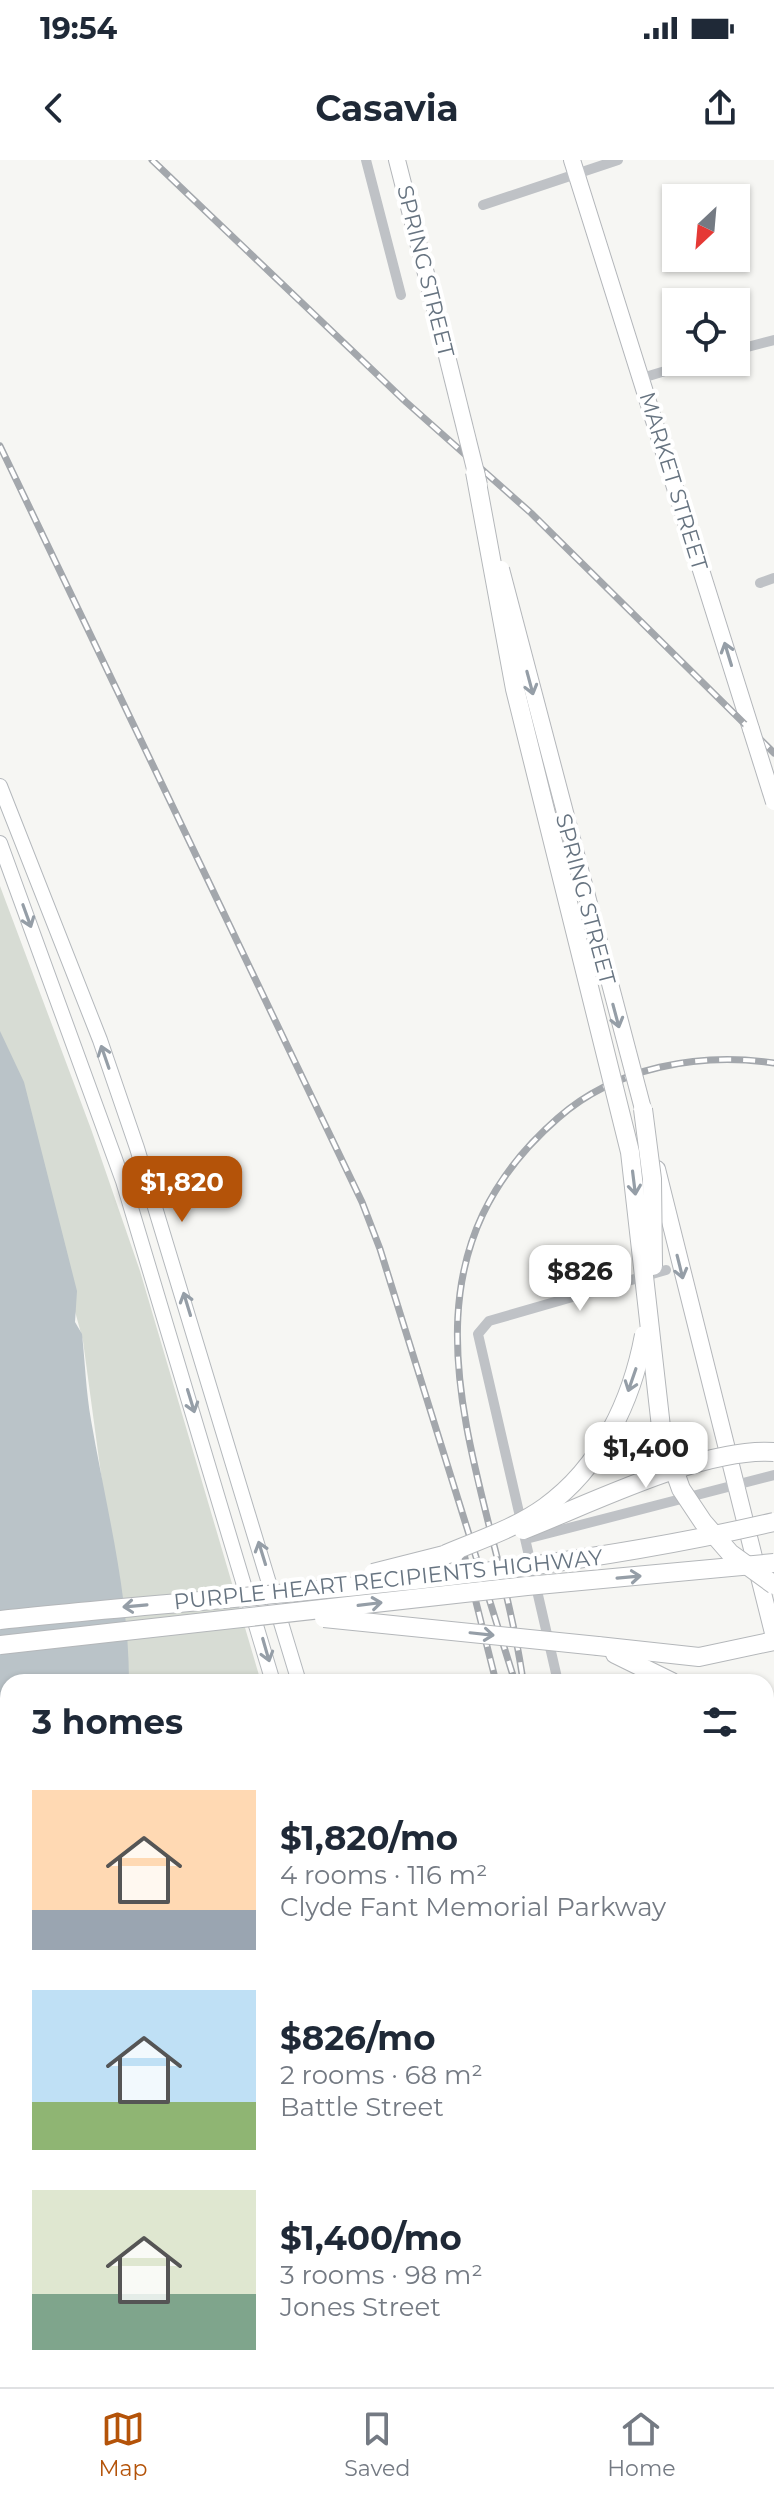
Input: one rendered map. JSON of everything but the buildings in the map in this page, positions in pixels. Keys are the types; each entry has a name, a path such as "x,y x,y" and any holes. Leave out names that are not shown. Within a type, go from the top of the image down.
{"highway":[{"path":"475,472 515,689 630,1152 662,1436 681,1489 703,1522 730,1553 774,1585"},
{"path":"446,1554 545,1507 594,1458 621,1409 640,1357 653,1274 652,1179 643,1109"},
{"path":"296,1592 482,1546 700,1462 736,1454 774,1452"},
{"name":"PURPLE HEART RECIPIENTS HIGHWAY","path":"0,1620 296,1592 591,1558 774,1522"},
{"name":"PURPLE HEART RECIPIENTS HIGHWAY","path":"0,1645 293,1615 527,1586 774,1563"},
{"path":"293,1615 677,1656 724,1654 774,1639"},
{"path":"598,1646 656,1674"}],"main road":[{"name":"SPRING STREET","path":"397,160 475,472 643,1109 774,1639"},
{"name":"MARKET STREET","path":"576,164 774,802"},
{"path":"0,786 100,1040 137,1148 297,1674"},
{"path":"0,843 123,1181 271,1674"}],"street":[{"path":"366,160 401,295"},
{"path":"483,205 576,164 618,160"},
{"path":"750,346 774,340"},
{"path":"642,378 662,372"},
{"path":"760,583 774,578"},
{"path":"556,1674 479,1341 479,1329 489,1321 666,1270"},
{"path":"526,1539 774,1475"}],"shaded area":[{"path":"0,886 91,1129 140,1271 259,1674 128,1674 83,1341 0,1032"},
{"path":"0,1031 24,1082 77,1291 75,1322 82,1334 91,1420 116,1550 129,1674 0,1674"}],"railway":[{"path":"152,160 406,402 531,513 774,753"},
{"path":"0,446 362,1202 380,1249 513,1674"},
{"path":"522,1674 508,1601 472,1455 460,1383 458,1313 471,1245 502,1180 558,1118 581,1101 606,1086 660,1067 717,1060 774,1063"},
{"path":"461,1542 494,1674"}]}
